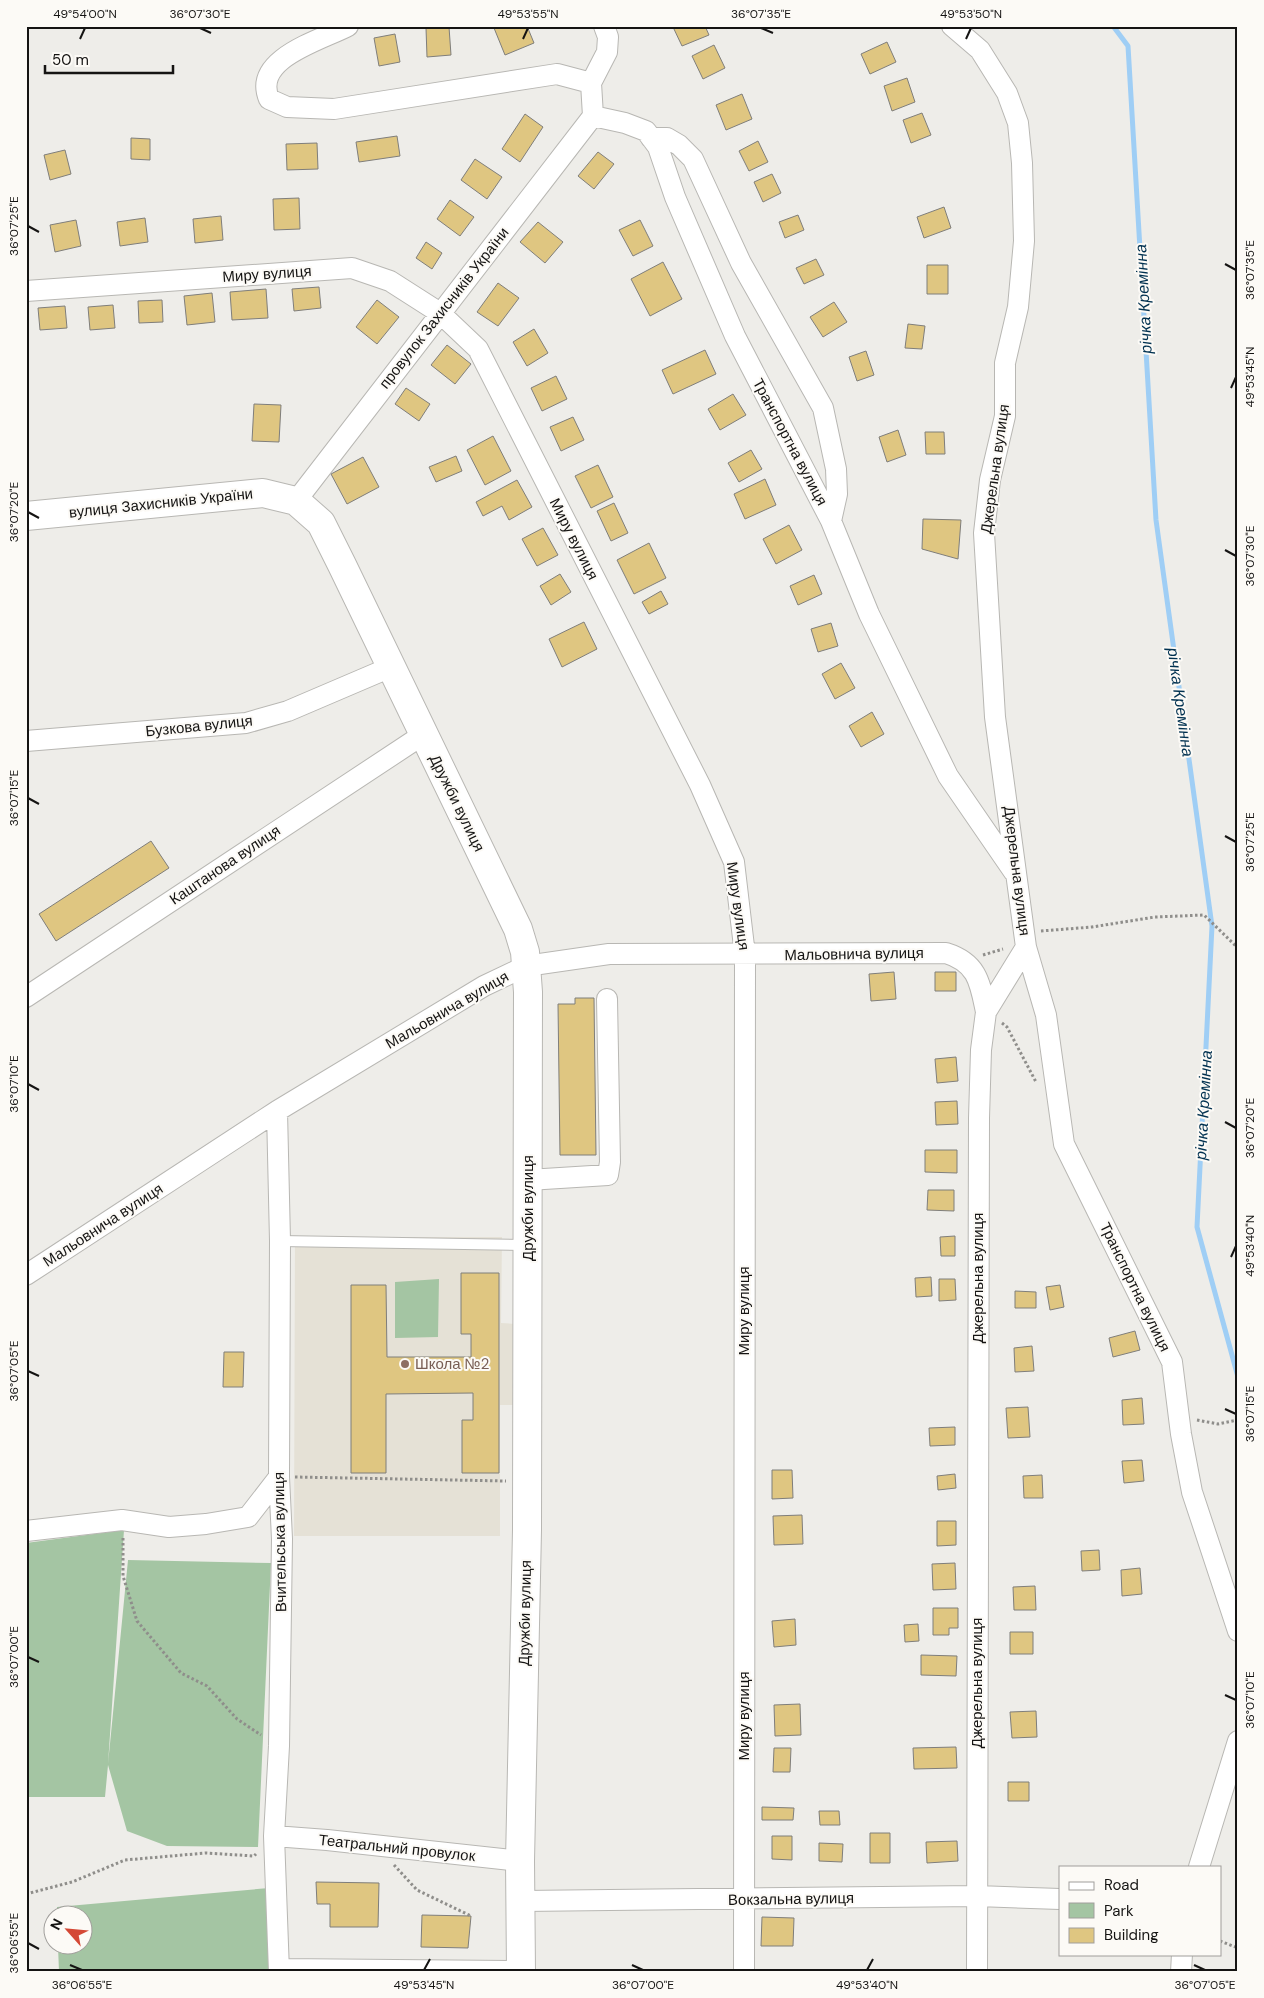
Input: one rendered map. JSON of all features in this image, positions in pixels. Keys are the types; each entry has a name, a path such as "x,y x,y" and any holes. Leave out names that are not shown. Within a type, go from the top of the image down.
{"street":[{"path":"348,26 310,43 274,65 270,72 266,93 269,99 287,106 334,108 557,74 590,83"},
{"path":"604,26 608,37 607,52 590,83 593,116 646,131 651,138 667,138 679,145 693,159 741,263 823,408 836,468 838,494 831,521"},
{"name":"Джерельна вулиця","path":"952,26 980,50 1007,93 1018,123 1022,163 1024,241 1018,297 1005,363 1005,416 990,480 984,533 996,717 1025,940 986,1012 982,1050 979,1118 977,1972"},
{"name":"провулок Захисників України","path":"296,501 593,116"},
{"name":"Транспортна вулиця","path":"651,138 658,147 676,197 735,336 831,521 870,614 948,776 1018,878"},
{"name":"Миру вулиця","path":"26,291 352,268 390,281 440,313 478,349 700,785 734,862 745,955 744,1972"},
{"name":"вулиця Захисників України","path":"26,516 263,493 296,501"},
{"name":"Дружби вулиця","path":"296,501 321,524 518,929 525,952 528,1245 527,1482 520,1861 522,1901 521,1972"},
{"name":"Бузкова вулиця","path":"26,741 246,723 288,711 391,667"},
{"name":"Каштанова вулиця","path":"26,997 424,734"},
{"name":"Транспортна вулиця","path":"1025,940 1046,1015 1064,1144 1172,1362 1192,1492 1238,1631"},
{"name":"Мальовнича вулиця","path":"26,1274 277,1112 484,986 526,966 609,954 946,953 960,957"},
{"path":"960,957 970,966 980,980 986,1012"},
{"path":"528,1180 608,1175 610,1162 606,999"},
{"name":"Вчительська вулиця","path":"277,1112 280,1241 279,1477 282,1538 279,1746 274,1836 280,1970"},
{"path":"26,1531 122,1520 169,1527 206,1524 248,1517 279,1477"},
{"path":"1199,1866 1238,1741"},
{"name":"Театральний провулок","path":"274,1836 520,1861"},
{"name":"Вокзальна вулиця","path":"522,1901 977,1896 1059,1899"},
{"path":"1181,1972 1182,1956"},
{"path":"280,1970 521,1972"}],"lane":[{"path":"280,1241 528,1245"}],"path":[{"path":"960,957 973,957 1056,932 1155,916 1204,915 1238,948"},
{"path":"986,1012 1007,1027 1037,1084"},
{"path":"1178,1410 1198,1421 1218,1424 1238,1420"},
{"path":"279,1477 527,1482"},
{"path":"122,1520 123,1576 138,1621 181,1673 207,1686 236,1719 279,1746"},
{"path":"26,1894 72,1882 125,1860 206,1853 254,1856 274,1836"},
{"path":"388,1861 417,1890 472,1916"},
{"path":"1222,1942 1238,1948"}],"shaded area":[{"name":"Школа №2","path":"295,1237 502,1237 501,1323 516,1324 516,1405 500,1405 500,1536 294,1536"}],"green space":[{"path":"439,1279 438,1337 395,1338 395,1282"},
{"path":"124,1530 108,1764 128,1560 271,1563 258,1847 167,1846 127,1831 108,1765 105,1797 26,1797 26,1543"},
{"path":"269,1888 268,1972 59,1972 58,1956 92,1956 92,1906 68,1906"}],"building":[{"path":"497,26 527,26 534,43 505,55 494,28"},
{"path":"705,26 709,35 682,46 673,27"},
{"path":"449,27 451,55 427,57 426,28"},
{"path":"395,34 400,62 379,66 374,38"},
{"path":"887,42 896,62 870,74 861,54"},
{"path":"714,45 725,68 703,79 692,56"},
{"path":"907,78 915,102 892,111 884,86"},
{"path":"742,94 752,119 726,130 716,105"},
{"path":"922,113 931,135 911,143 903,120"},
{"path":"525,114 543,127 520,162 502,149"},
{"path":"397,136 400,156 359,162 356,142"},
{"path":"131,138 150,139 150,160 131,159"},
{"path":"758,141 768,162 749,171 739,151"},
{"path":"317,143 318,169 287,170 286,144"},
{"path":"65,150 71,174 50,180 44,155"},
{"path":"598,152 614,164 594,189 578,176"},
{"path":"475,159 502,177 487,199 461,180"},
{"path":"772,174 781,193 763,202 754,182"},
{"path":"299,198 300,229 274,230 273,199"},
{"path":"450,200 474,217 460,236 437,219"},
{"path":"944,207 951,228 924,238 917,217"},
{"path":"798,215 804,230 785,238 779,222"},
{"path":"221,216 223,240 195,243 193,219"},
{"path":"145,218 148,242 120,246 117,222"},
{"path":"76,220 81,246 55,252 50,225"},
{"path":"640,220 653,246 633,256 619,230"},
{"path":"538,222 563,242 545,263 520,242"},
{"path":"426,242 442,253 432,269 416,258"},
{"path":"816,259 824,275 804,284 796,268"},
{"path":"663,262 682,299 650,316 631,279"},
{"path":"927,265 948,265 948,294 927,294"},
{"path":"498,283 519,298 498,326 477,312"},
{"path":"319,287 321,308 294,311 292,289"},
{"path":"266,289 268,318 232,320 230,292"},
{"path":"212,293 215,322 187,325 184,296"},
{"path":"162,300 163,322 139,323 138,301"},
{"path":"377,300 399,317 377,344 356,327"},
{"path":"834,302 847,322 823,337 810,317"},
{"path":"113,305 115,328 90,330 88,307"},
{"path":"65,306 67,328 40,330 38,308"},
{"path":"908,324 925,326 922,349 905,348"},
{"path":"534,329 548,353 527,366 513,342"},
{"path":"447,345 471,364 455,384 431,365"},
{"path":"705,350 716,374 673,394 662,370"},
{"path":"866,351 874,375 857,381 849,357"},
{"path":"556,376 567,399 542,411 531,388"},
{"path":"406,388 430,404 419,421 395,404"},
{"path":"733,394 746,415 720,430 708,409"},
{"path":"254,404 281,405 279,442 252,441"},
{"path":"573,417 584,440 561,451 550,427"},
{"path":"898,430 906,455 887,462 879,437"},
{"path":"925,432 944,432 945,454 926,454"},
{"path":"493,436 511,471 485,485 467,450"},
{"path":"751,450 762,469 739,482 728,463"},
{"path":"456,456 462,471 436,482 429,467"},
{"path":"363,457 379,487 347,504 331,474"},
{"path":"598,465 613,497 591,508 575,476"},
{"path":"765,479 776,505 745,519 734,494"},
{"path":"517,480 532,507 509,520 502,506 483,516 476,502"},
{"path":"614,503 628,533 611,541 597,511"},
{"path":"923,519 961,520 958,559 922,549"},
{"path":"789,525 802,550 776,564 763,539"},
{"path":"543,528 558,555 537,566 522,539"},
{"path":"649,543 666,578 634,594 617,560"},
{"path":"560,574 571,592 551,605 540,586"},
{"path":"814,575 822,594 798,605 790,586"},
{"path":"661,591 668,604 649,614 642,602"},
{"path":"584,622 597,649 562,667 549,639"},
{"path":"831,623 838,646 818,652 811,629"},
{"path":"841,663 855,688 835,699 822,674"},
{"path":"872,712 884,734 861,747 849,726"},
{"path":"151,841 169,868 56,941 39,914"},
{"path":"894,972 896,999 871,1001 869,974"},
{"path":"935,972 956,972 956,991 935,991"},
{"path":"575,998 594,998 596,1155 560,1155 558,1004 575,1004"},
{"path":"956,1057 958,1081 937,1083 935,1059"},
{"path":"957,1101 958,1124 936,1125 935,1102"},
{"path":"925,1150 957,1150 957,1173 925,1172"},
{"path":"928,1190 954,1190 954,1211 927,1210"},
{"path":"955,1236 955,1256 941,1256 940,1237"},
{"path":"461,1273 499,1273 499,1473 462,1473 462,1420 473,1420 473,1393 386,1394 386,1473 351,1473 351,1285 386,1285 387,1357 471,1357 471,1334 461,1334"},
{"path":"931,1277 932,1296 916,1297 915,1278"},
{"path":"939,1279 955,1279 956,1300 939,1301"},
{"path":"1060,1285 1064,1307 1050,1310 1046,1287"},
{"path":"1015,1291 1036,1292 1036,1308 1015,1308"},
{"path":"1135,1331 1140,1350 1113,1357 1109,1338"},
{"path":"1032,1346 1034,1371 1015,1372 1014,1348"},
{"path":"224,1352 244,1352 243,1387 223,1387"},
{"path":"1142,1398 1144,1424 1123,1425 1122,1400"},
{"path":"1028,1407 1030,1437 1008,1438 1006,1408"},
{"path":"955,1427 955,1445 930,1446 929,1428"},
{"path":"1142,1460 1144,1481 1124,1483 1122,1461"},
{"path":"772,1470 792,1470 793,1498 772,1499"},
{"path":"955,1474 956,1488 938,1490 937,1476"},
{"path":"1042,1475 1043,1498 1024,1498 1023,1476"},
{"path":"802,1515 803,1544 774,1545 773,1516"},
{"path":"937,1521 956,1521 956,1545 937,1546"},
{"path":"1099,1550 1100,1570 1082,1571 1081,1551"},
{"path":"955,1563 956,1589 933,1590 932,1564"},
{"path":"1140,1568 1142,1594 1122,1596 1121,1570"},
{"path":"1035,1586 1036,1610 1014,1610 1013,1587"},
{"path":"933,1608 958,1608 958,1628 949,1628 949,1635 933,1635"},
{"path":"795,1619 796,1645 774,1647 772,1621"},
{"path":"918,1624 919,1641 905,1642 904,1625"},
{"path":"1010,1632 1033,1632 1033,1654 1010,1654"},
{"path":"921,1655 957,1656 956,1676 921,1675"},
{"path":"800,1704 801,1735 775,1736 774,1705"},
{"path":"1036,1711 1037,1737 1012,1738 1010,1712"},
{"path":"956,1747 957,1768 914,1769 913,1748"},
{"path":"774,1748 791,1748 790,1772 773,1772"},
{"path":"1008,1782 1029,1782 1029,1801 1008,1801"},
{"path":"762,1807 794,1808 793,1820 762,1820"},
{"path":"819,1811 839,1811 840,1825 820,1825"},
{"path":"870,1833 890,1833 890,1863 870,1863"},
{"path":"772,1836 792,1836 792,1860 772,1859"},
{"path":"957,1841 958,1861 927,1863 926,1842"},
{"path":"819,1843 843,1844 842,1862 819,1861"},
{"path":"316,1882 379,1883 378,1927 330,1927 330,1904 317,1904"},
{"path":"422,1915 471,1916 468,1948 421,1947"},
{"path":"762,1917 794,1918 793,1946 761,1946"}],"waterway":[{"name":"річка Кремінна","path":"1113,26 1128,46 1156,520 1212,926 1197,1227 1238,1377"}],"place":[{"name":"Школа №2","path":"405,1364"}]}
